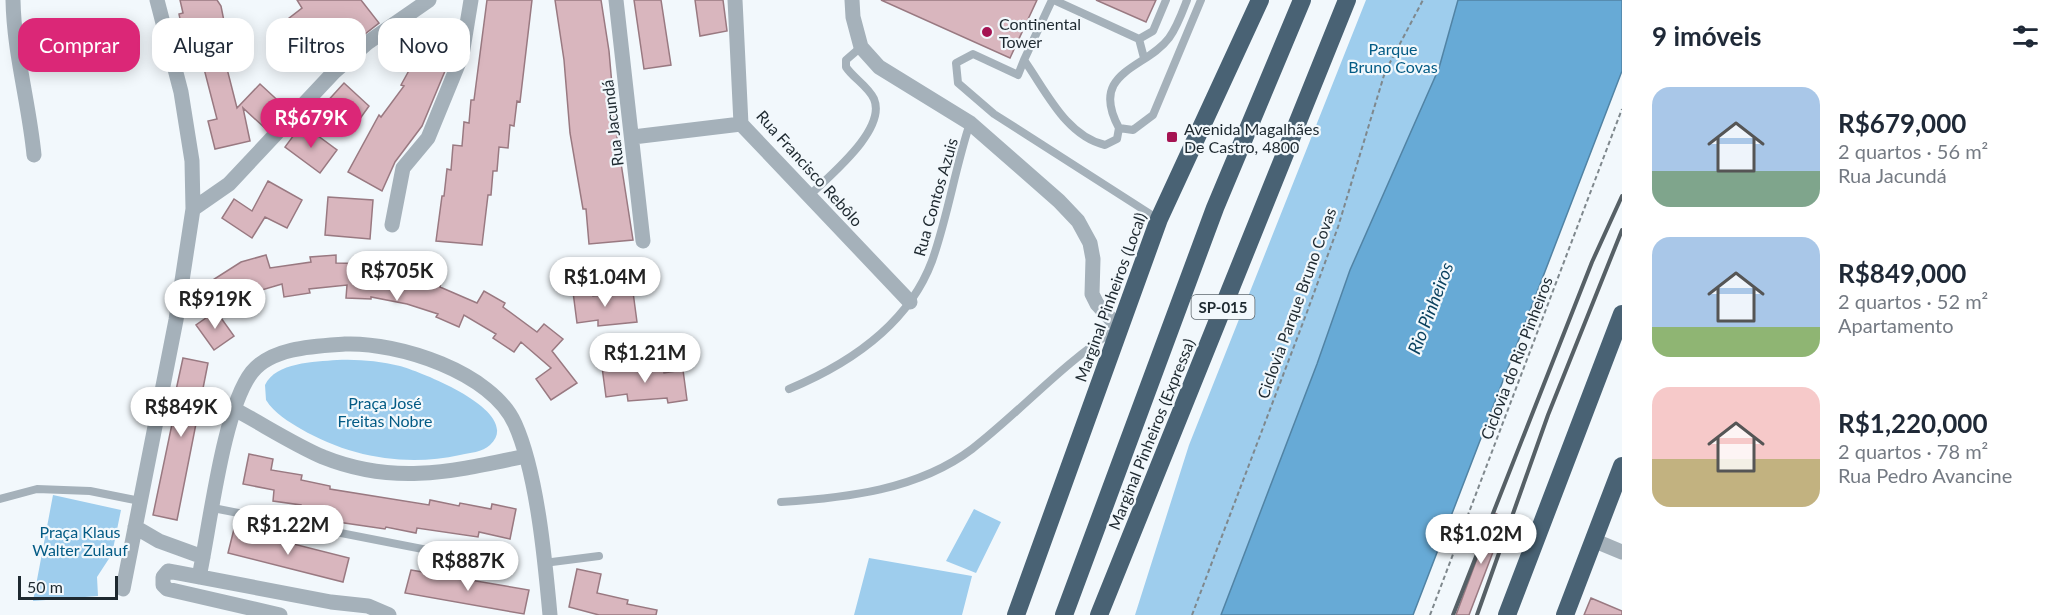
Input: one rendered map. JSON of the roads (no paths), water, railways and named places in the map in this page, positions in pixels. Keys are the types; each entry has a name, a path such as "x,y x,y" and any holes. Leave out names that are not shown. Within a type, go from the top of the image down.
{"highway":[{"name":"Marginal Pinheiros (Local)","path":"1016,615 1159,219 1260,0"},
{"path":"1064,615 1215,208 1302,0"},
{"name":"Marginal Pinheiros (Expressa)","path":"1099,615 1347,0"},
{"path":"1507,615 1622,314"},
{"path":"1565,615 1622,466"},
{"path":"1517,615 1532,551"}],"street":[{"path":"13,0 14,38 31,125 34,155"},
{"path":"123,589 176,320 193,209 192,161 181,92 157,0"},
{"path":"193,209 229,184 334,72 384,31 429,0"},
{"path":"392,225 403,168 428,138 462,55 471,0"},
{"name":"Rua Jacundá","path":"616,0 643,241"},
{"name":"Rua Francisco Rebôlo","path":"735,0 741,124 910,302"},
{"path":"852,0 853,17 861,47 879,67 970,123 1059,201 1078,221 1090,243 1093,259 1092,294 1097,304 1119,328"},
{"path":"633,137 741,124"},
{"path":"199,577 234,409 244,384 252,373 260,363 272,357 308,347 353,344 378,346 431,360 482,388 508,411 526,456 550,615"},
{"path":"234,409 303,448 367,470 428,475 526,456"},
{"path":"135,528 159,541 203,557"},
{"path":"1593,540 1622,552"},
{"path":"280,615 168,589 162,581 168,571 353,610 368,606 388,615"}],"lane":[{"path":"1139,39 1053,0 1018,75 973,54 956,63 958,83 994,114 1159,219"},
{"path":"1139,39 1153,31 1166,0"},
{"path":"1024,60 1072,129 1089,142 1105,145 1117,139 1119,128 1113,116 1115,82 1126,69 1168,40 1187,0"},
{"path":"1119,128 1133,130 1153,115 1201,0"},
{"path":"1139,39 1144,58"},
{"path":"809,196 861,143 872,126 875,113 874,99 846,67 846,60 861,47"},
{"name":"Rua Contos Azuis","path":"789,389 818,377 854,356 888,327 910,302 932,261 955,169 970,123"},
{"path":"781,502 882,489 913,480 943,466 970,450 1049,379 1119,328"},
{"path":"0,499 37,489 90,491 140,501"},
{"path":"213,508 499,564"},
{"path":"543,563 598,556"}],"water":[{"name":"Rio Pinheiros","path":"1458,0 1622,0 1622,71 1413,615 1221,615 1317,364 1350,270 1439,68"}],"railway":[{"path":"1453,615 1592,262 1622,196"},
{"path":"1477,615 1548,415 1622,230"}],"place":[{"name":"Continental Tower","path":"987,32"},
{"name":"Avenida Magalhães De Castro, 4800","path":"1172,137"}],"park label":[{"name":"Parque Bruno Covas","path":"1393,57"},
{"name":"Praça José Freitas Nobre","path":"385,411"},
{"name":"Praça Klaus Walter Zulauf","path":"80,540"}]}
